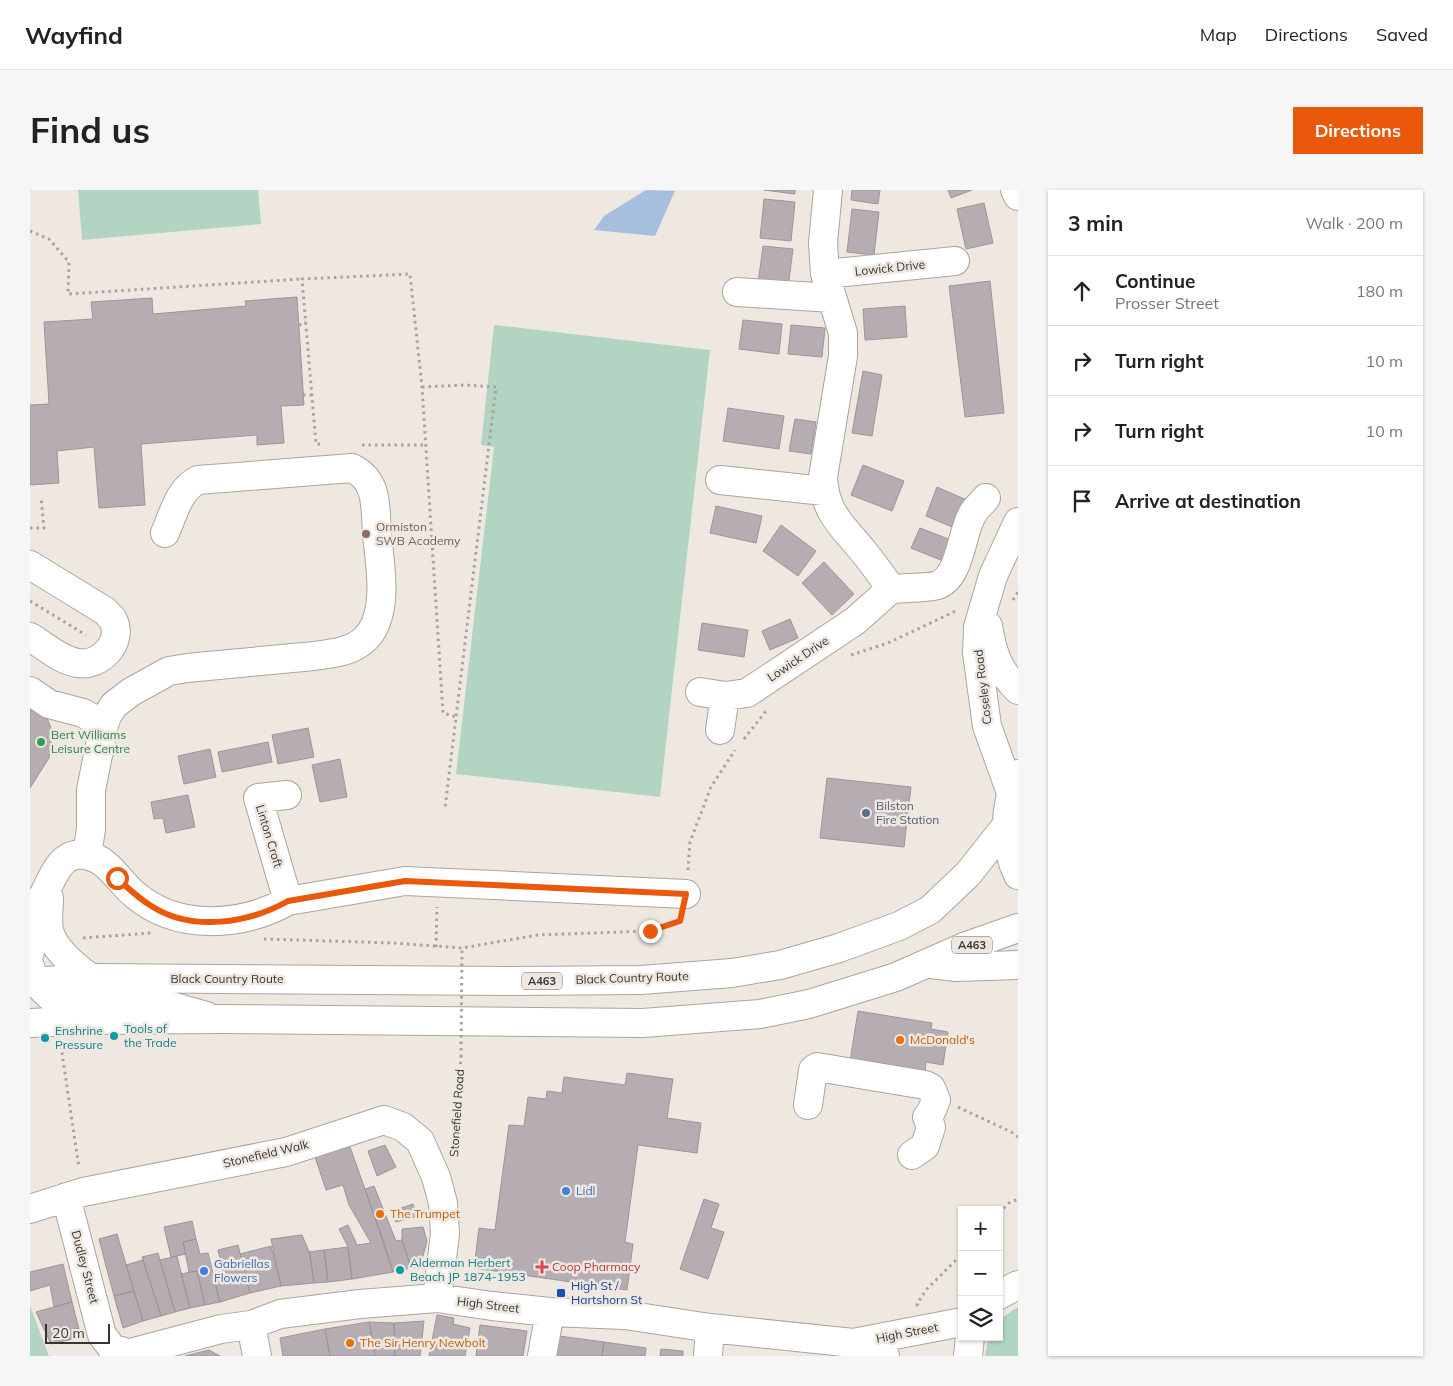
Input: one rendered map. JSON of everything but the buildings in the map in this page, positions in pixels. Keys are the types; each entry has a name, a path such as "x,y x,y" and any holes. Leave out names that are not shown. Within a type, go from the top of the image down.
{"main road":[{"path":"828,190 823,243 828,286 843,333 843,356 823,477 824,491 830,508 838,523 862,550 891,589 938,584 949,577 958,559 963,538 973,513 986,498"},
{"path":"1015,190 1018,196"},
{"name":"Lowick Drive","path":"737,292 828,286 955,261"},
{"path":"87,855 91,829 91,790 104,725 114,705 132,692 169,671 342,651 355,646 363,640 377,620 380,608 381,574 374,496 370,482 361,472 352,468 198,480 181,495 165,533"},
{"path":"720,480 824,491"},
{"name":"Coseley Road","path":"1014,783 987,726 981,689 978,627 985,608 992,576 1018,522"},
{"path":"30,565 105,611 113,620 116,630 110,650 102,658 81,664 71,662 30,637"},
{"name":"Lowick Drive","path":"733,740 713,694 747,693 855,621 891,589"},
{"name":"Coseley Road","path":"985,608 992,649 1004,677 1018,690"},
{"path":"30,691 49,704 83,713 104,725"},
{"path":"1014,783 1006,826 1010,853 1018,875"},
{"name":"Linton Croft","path":"286,796 258,798 288,901"},
{"name":"Black Country Route","path":"31,976 503,981 641,980 732,972 780,965 840,948 882,933 930,910 968,874 1006,826"},
{"path":"30,952 35,912 48,884 53,874 68,857 77,854 97,858 106,864 135,895 154,908 173,916 200,921 223,922 259,914 288,901 405,881 686,894"},
{"path":"48,884 49,929 52,940 71,962 91,978 128,996 135,1011"},
{"name":"A463","path":"30,1023 135,1011 217,1019 503,1023 643,1023 760,1014 809,1004 896,977 964,948 1018,928"},
{"path":"928,963 956,966 1018,964"},
{"path":"31,976 58,1004 135,1011"},
{"path":"808,1105 812,1070 817,1067 926,1085 931,1088 936,1100 927,1117 931,1127 925,1146 912,1155"},
{"name":"Stonefield Walk","path":"30,1209 75,1195 286,1152 384,1120 403,1127 420,1141 445,1168"},
{"path":"437,1298 444,1234 445,1168"},
{"name":"Dudley Street","path":"75,1195 102,1335 112,1348 123,1354"},
{"path":"1003,1293 1018,1285"},
{"name":"High Street","path":"123,1354 221,1329 251,1325 280,1314 360,1304 437,1298 550,1312 625,1315 710,1328 853,1343 885,1356"},
{"path":"542,1356 550,1312"},
{"name":"High Street","path":"853,1343 958,1323"},
{"path":"251,1325 257,1356"},
{"path":"708,1356 710,1328"},
{"path":"968,1356 970,1341"}],"path":[{"path":"30,231 49,239 68,262 68,294 410,274 422,387 443,713 456,716"},
{"path":"302,279 316,444 326,444"},
{"path":"299,325 306,322"},
{"path":"422,387 464,385 496,387 445,808"},
{"path":"303,394 312,395"},
{"path":"356,445 426,445"},
{"path":"30,528 44,528 41,497"},
{"path":"847,656 888,643 965,606 985,608 1004,613 1018,592"},
{"path":"30,601 86,635"},
{"path":"686,894 690,842 711,787 733,740 769,707"},
{"name":"Stonefield Road","path":"445,1168 461,1057 462,948 538,935 650,931 680,921 686,894"},
{"path":"436,947 437,908"},
{"path":"61,1045 75,1195"},
{"path":"952,1104 1018,1136"},
{"path":"1003,1209 1018,1198"}],"green space":[{"path":"78,190 258,190 261,224 82,240"},
{"path":"494,325 710,350 660,797 456,774 494,447 481,445"},
{"path":"30,1306 49,1356 30,1356"},
{"path":"1018,1307 1018,1356 985,1356 988,1341 1003,1341 1003,1317"}],"water":[{"path":"646,190 675,191 655,236 594,230 604,216"}],"place":[{"name":"Ormiston SWB Academy","path":"366,534"},
{"name":"Bert Williams Leisure Centre","path":"41,742"},
{"name":"Bilston Fire Station","path":"866,813"},
{"name":"Tools of the Trade","path":"114,1036"},
{"name":"Enshrine Pressure","path":"45,1038"},
{"name":"McDonald's","path":"900,1040"},
{"name":"Lidl","path":"566,1191"},
{"name":"The Trumpet","path":"380,1214"},
{"name":"Coop Pharmacy","path":"542,1267"},
{"name":"Alderman Herbert Beach JP 1874-1953","path":"400,1270"},
{"name":"Gabriellas Flowers","path":"204,1271"},
{"name":"High St / Hartshorn St","path":"561,1293"},
{"name":"The Sir Henry Newbolt","path":"350,1343"}],"route":[{"path":"117,878 135,895 154,908 173,916 200,921 223,922 259,914 288,901 405,881 442,881 686,894 680,921 650,931"}]}
